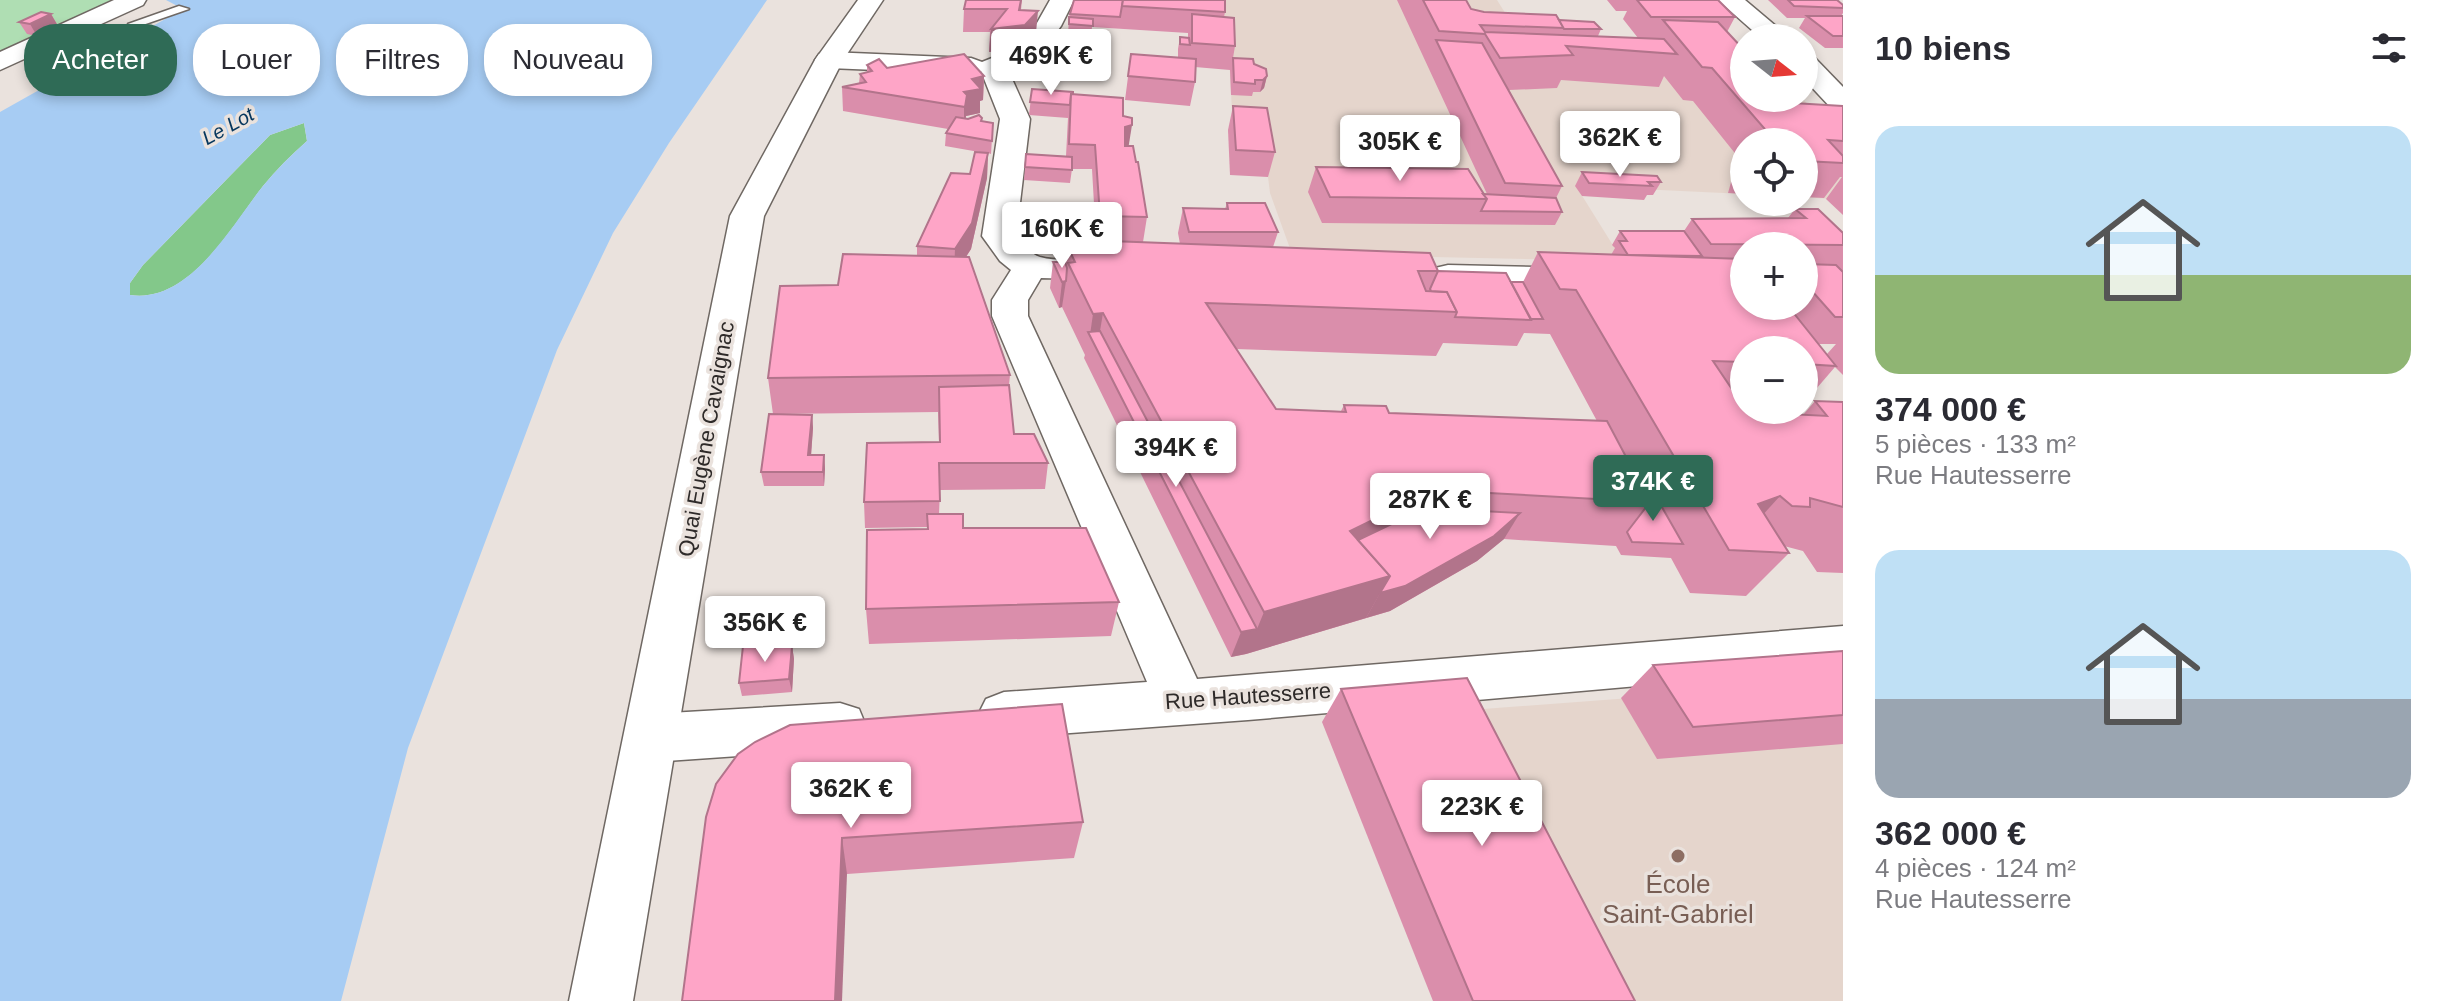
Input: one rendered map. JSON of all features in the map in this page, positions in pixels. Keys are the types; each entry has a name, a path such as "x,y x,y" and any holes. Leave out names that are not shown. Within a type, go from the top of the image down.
{"street":[{"name":"Quai Eugène Cavaignac","path":"601,1001 747,216 829,60 871,0"},
{"path":"829,60 993,66 1026,54 1048,26 1062,0"},
{"path":"1730,0 1760,24"},
{"path":"0,62 134,12"},
{"path":"1818,64 1843,65"},
{"path":"993,66 1015,119 999,236 1012,254 1030,267 1140,270"},
{"path":"1818,78 1843,104"},
{"path":"1030,267 1010,300 1010,316 1181,701"},
{"path":"1408,275 1613,279"},
{"name":"Rue Hautesserre","path":"957,718 1248,698 1843,647"},
{"path":"652,738 880,723"}],"lane":[{"path":"134,12 183,9"}],"shaded area":[{"path":"1177,0 1497,0 1509,19 1556,43 1730,47 1730,112 1815,112 1843,141 1843,200 1818,198 1818,128 1730,128 1730,193 1576,186 1619,255 1615,261 1292,254 1270,193 1268,177 1233,130 1228,36"},
{"name":"École Saint-Gabriel","path":"1843,682 1843,1001 1584,1001 1443,712"}],"green space":[{"path":"0,0 122,0 70,24 24,24 24,45 0,56"},
{"path":"304,123 307,141 268,180 208,258 172,287 152,294 130,295 130,283 143,265 270,135"}],"water":[{"name":"Le Lot","path":"166,0 767,0 669,143 613,233 557,350 408,748 341,1001 0,1001 0,112 28,96 177,96 177,24 156,24 183,9","holes":["304,123 307,141 284,163 224,239 191,274 172,287 152,294 130,295 130,283 143,265 270,135"]}],"building":[{"path":"966,0 1021,0 1019,10 1038,11 1025,25 991,29 1007,9 964,9"},
{"path":"1074,0 1123,0 1120,17 1070,14"},
{"path":"1123,0 1225,0 1225,12 1122,6"},
{"path":"1423,0 1466,0 1471,9 1484,12 1556,15 1564,28 1480,25 1485,32 1664,39 1677,54 1566,46 1573,55 1500,58 1485,34 1439,31"},
{"path":"1637,0 1718,0 1735,17 1651,17"},
{"path":"1788,0 1837,0 1843,8 1794,6"},
{"path":"41,12 51,14 30,24 19,22"},
{"path":"1192,14 1234,18 1235,46 1192,43"},
{"path":"1807,16 1843,16 1843,36 1833,36"},
{"path":"1069,17 1093,19 1093,26 1069,24"},
{"path":"1559,20 1594,22 1601,29 1564,29"},
{"path":"1663,20 1718,22 1730,35 1730,89 1712,68 1702,67"},
{"path":"1180,37 1189,38 1190,45 1180,44"},
{"path":"1436,40 1482,43 1562,186 1505,183"},
{"path":"964,54 984,76 972,79 981,89 964,92 967,95 965,107 842,87 866,82 860,74 872,71 867,65 879,59 887,68"},
{"path":"1131,54 1196,59 1195,82 1128,76"},
{"path":"1233,58 1253,59 1254,64 1266,69 1267,76 1263,80 1255,80 1255,84 1234,82"},
{"path":"1032,89 1073,94 1070,105 1030,102"},
{"path":"1071,94 1123,98 1123,116 1132,118 1132,125 1125,127 1125,146 1133,146 1138,162 1147,217 1100,216 1095,145 1069,144"},
{"path":"1818,104 1843,106 1843,141 1828,140 1843,156 1843,163 1818,162 1818,128 1764,128 1750,112 1818,112"},
{"path":"1233,106 1267,108 1275,152 1236,150"},
{"path":"979,115 981,121 993,123 992,141 946,133 956,117 968,119"},
{"path":"975,152 988,153 972,223 955,249 917,246 951,173 970,174"},
{"path":"1026,154 1072,157 1072,170 1025,167"},
{"path":"1316,167 1468,169 1487,199 1330,197"},
{"path":"1582,172 1657,176 1661,182 1648,182 1652,186 1589,183"},
{"path":"1483,194 1556,198 1562,212 1481,211 1487,199"},
{"path":"1227,203 1265,203 1278,232 1189,232 1183,208 1228,209"},
{"path":"1818,209 1843,233 1843,245 1818,245 1818,232 1730,232 1730,244 1711,244 1692,219 1806,218 1804,216 1818,216"},
{"path":"1620,231 1684,231 1702,256 1628,255 1619,241 1627,241"},
{"path":"1108,237 1110,241 1430,253 1438,271 1418,271 1426,291 1447,292 1457,312 1206,303 1276,409 1346,412 1344,405 1386,406 1389,413 1607,421 1650,502 1434,490 1350,531 1390,576 1264,612 1103,313 1093,314 1068,263 1075,262 1066,243"},
{"path":"1538,252 1730,259 1730,320 1799,320 1812,336 1730,336 1730,362 1713,361 1730,386 1730,424 1818,424 1818,416 1827,416 1818,401 1843,402 1843,507 1810,498 1810,507 1792,506 1780,496 1758,504 1789,553 1729,550 1576,290 1560,289"},
{"path":"843,254 969,257 1010,375 768,378 780,286 838,285"},
{"path":"1053,262 1065,262 1066,281 1062,282"},
{"path":"1818,264 1836,265 1843,272 1843,317 1835,317 1818,298"},
{"path":"1438,271 1506,273 1531,320 1455,317 1457,312 1447,292 1430,289"},
{"path":"1511,282 1523,282 1543,319 1531,319"},
{"path":"1100,331 1257,629 1241,632 1088,332"},
{"path":"1818,344 1836,366 1818,365"},
{"path":"1009,385 1014,434 1034,434 1048,463 939,463 940,501 864,502 867,443 940,442 939,387"},
{"path":"769,414 812,415 808,455 824,455 823,472 761,472"},
{"path":"1638,480 1647,481 1683,544 1632,542 1627,532 1650,502"},
{"path":"1425,508 1520,513 1494,536 1405,586 1380,593 1390,576 1358,540"},
{"path":"927,514 963,514 963,528 1086,528 1119,602 866,609 867,530 928,529"},
{"path":"743,646 792,646 789,679 739,683"},
{"path":"1843,651 1843,715 1693,727 1653,665"},
{"path":"1467,678 1635,1001 1473,1001 1341,689"},
{"path":"1062,704 1083,822 842,838 835,1001 682,1001 706,817 716,784 738,754 790,725"}],"place":[{"name":"École Saint-Gabriel","path":"1678,856"}]}
